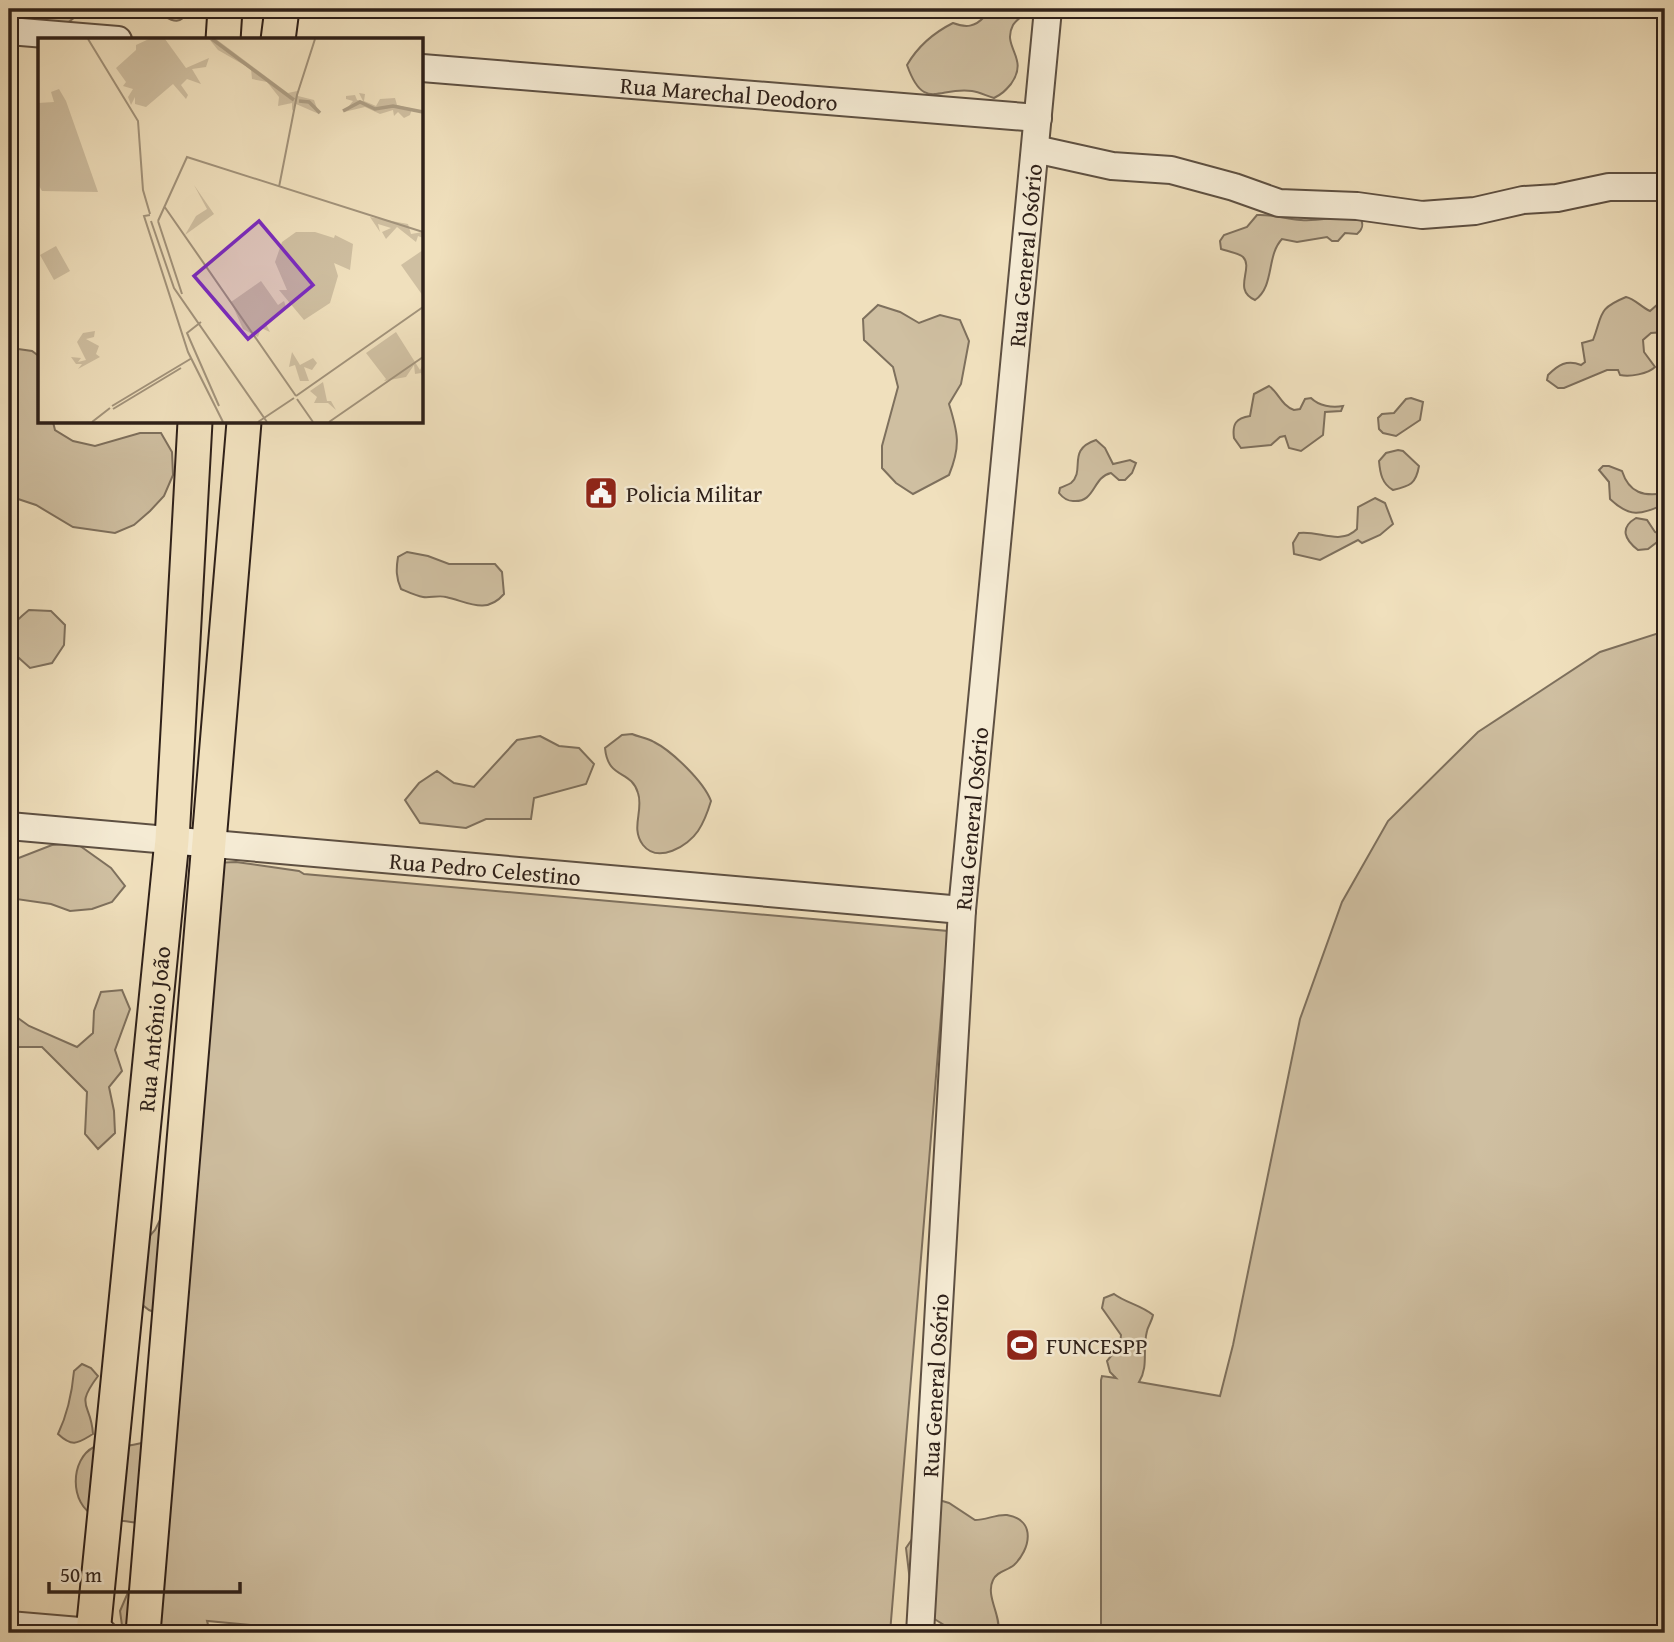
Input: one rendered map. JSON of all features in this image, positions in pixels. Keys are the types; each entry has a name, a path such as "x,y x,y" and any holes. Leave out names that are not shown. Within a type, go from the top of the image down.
{"main road":[{"path":"223,38 225,9"},
{"path":"278,38 282,9"},
{"path":"195,425 243,426"},
{"name":"Rua Antônio João","path":"93,1633 172,839 195,425"},
{"name":"Rua Antônio João","path":"143,1633 243,426"}],"street":[{"name":"Rua General Osório","path":"920,1633 962,910 1048,9"},
{"path":"9,31 94,38"},
{"name":"Rua Marechal Deodoro","path":"424,68 1038,118"},
{"path":"1035,149 1111,166 1171,170 1234,187 1279,203 1357,206 1422,215 1475,211 1523,200 1558,198 1609,187 1665,187"},
{"name":"Rua Pedro Celestino","path":"9,827 172,839 962,910"},
{"path":"9,1625 103,1633"}],"shaded area":[{"path":"37,9 192,9 186,16 175,21 153,12 137,18 123,11 83,11 66,24 50,23"},
{"path":"982,9 1029,9 1014,23 1010,33 1018,67 1011,84 994,98 972,91 934,94 920,89 907,65 916,52 939,31 953,23 962,26 974,25 984,17"},
{"path":"1257,215 1309,220 1353,217 1361,219 1362,226 1357,234 1345,233 1338,241 1327,237 1297,242 1282,239 1274,254 1265,287 1255,300 1245,291 1246,262 1239,254 1221,249 1220,241 1224,235 1247,227"},
{"path":"1626,297 1650,311 1658,304 1665,304 1665,332 1651,333 1643,340 1644,352 1655,367 1629,376 1620,375 1618,370 1607,370 1564,388 1558,388 1547,380 1555,368 1563,364 1581,365 1585,362 1582,343 1593,340 1605,309"},
{"path":"878,305 900,312 919,323 940,315 960,320 969,341 961,384 949,404 957,440 953,465 949,475 913,494 896,483 882,468 882,446 898,387 893,367 864,340 863,319"},
{"path":"9,349 32,351 38,356 38,424 54,424 55,430 73,441 95,446 140,433 161,433 172,452 173,475 164,496 134,525 115,533 73,527 36,505 9,496"},
{"path":"1269,386 1294,410 1300,409 1305,399 1311,398 1326,406 1343,406 1341,411 1325,412 1323,435 1301,451 1289,448 1285,436 1271,445 1241,448 1234,438 1234,425 1241,418 1250,416 1254,394"},
{"path":"1406,399 1423,402 1420,420 1396,436 1383,433 1379,429 1378,418 1382,414 1394,413"},
{"path":"1096,440 1105,448 1113,464 1130,460 1136,463 1132,473 1125,480 1119,480 1111,473 1105,475 1086,498 1080,501 1067,500 1059,493 1060,488 1075,478 1082,449"},
{"path":"1403,451 1419,466 1411,483 1393,490 1382,478 1379,461 1386,453"},
{"path":"1603,466 1622,471 1629,484 1638,492 1665,493 1665,504 1643,512 1624,510 1610,499 1609,482 1599,470"},
{"path":"1375,498 1385,503 1393,524 1380,535 1362,543 1358,540 1320,560 1294,554 1293,543 1299,533 1336,537 1350,534 1357,529 1358,507"},
{"path":"1636,518 1647,520 1655,532 1665,536 1648,549 1638,550 1626,534 1627,526"},
{"path":"407,552 449,564 495,564 502,572 504,594 490,604 476,605 443,596 423,597 409,593 401,589 397,573 398,557"},
{"path":"29,610 51,611 65,625 64,645 52,663 30,668 9,649 13,626"},
{"path":"1665,631 1665,1633 1101,1633 1101,1380 1102,1376 1116,1378 1110,1372 1107,1361 1120,1345 1121,1335 1102,1308 1104,1298 1114,1294 1153,1315 1147,1331 1145,1364 1139,1382 1220,1396 1233,1345 1300,1019 1342,902 1388,821 1478,732 1600,652"},
{"path":"632,734 654,742 678,760 695,776 711,801 698,831 672,851 657,853 643,845 637,826 639,799 635,785 615,770 607,758 605,748 622,735"},
{"path":"540,736 559,746 579,748 594,764 586,784 534,798 531,819 486,819 466,828 420,823 405,800 419,783 437,771 454,783 474,787 517,740"},
{"path":"76,843 111,868 125,886 112,902 92,909 70,911 51,904 9,898 9,858 11,861 52,845"},
{"path":"236,862 304,874 948,931 890,1633 257,1633 261,1626 207,1621 209,1628 206,1633 123,1633 120,1611 129,1590 136,1582 138,1523 100,1518 87,1510 77,1492 77,1471 80,1461 94,1447 148,1442 159,1314 131,1296 147,1239 155,1230 166,1208 213,863"},
{"path":"9,977 12,991 11,1013 29,1026 77,1047 93,1033 94,1011 101,992 122,990 130,1009 115,1050 122,1071 109,1087 115,1133 98,1149 85,1134 87,1092 42,1047 9,1047"},
{"path":"82,1364 91,1368 98,1376 85,1400 93,1434 72,1443 58,1434 69,1404 74,1371"},
{"path":"939,1500 949,1503 975,1520 1007,1515 1017,1518 1027,1529 1027,1544 1020,1559 997,1575 991,1586 998,1633 957,1633 928,1615 912,1598 906,1548"}],"place":[{"name":"Policia Militar","path":"601,493"},
{"name":"FUNCESPP","path":"1022,1345"}]}
